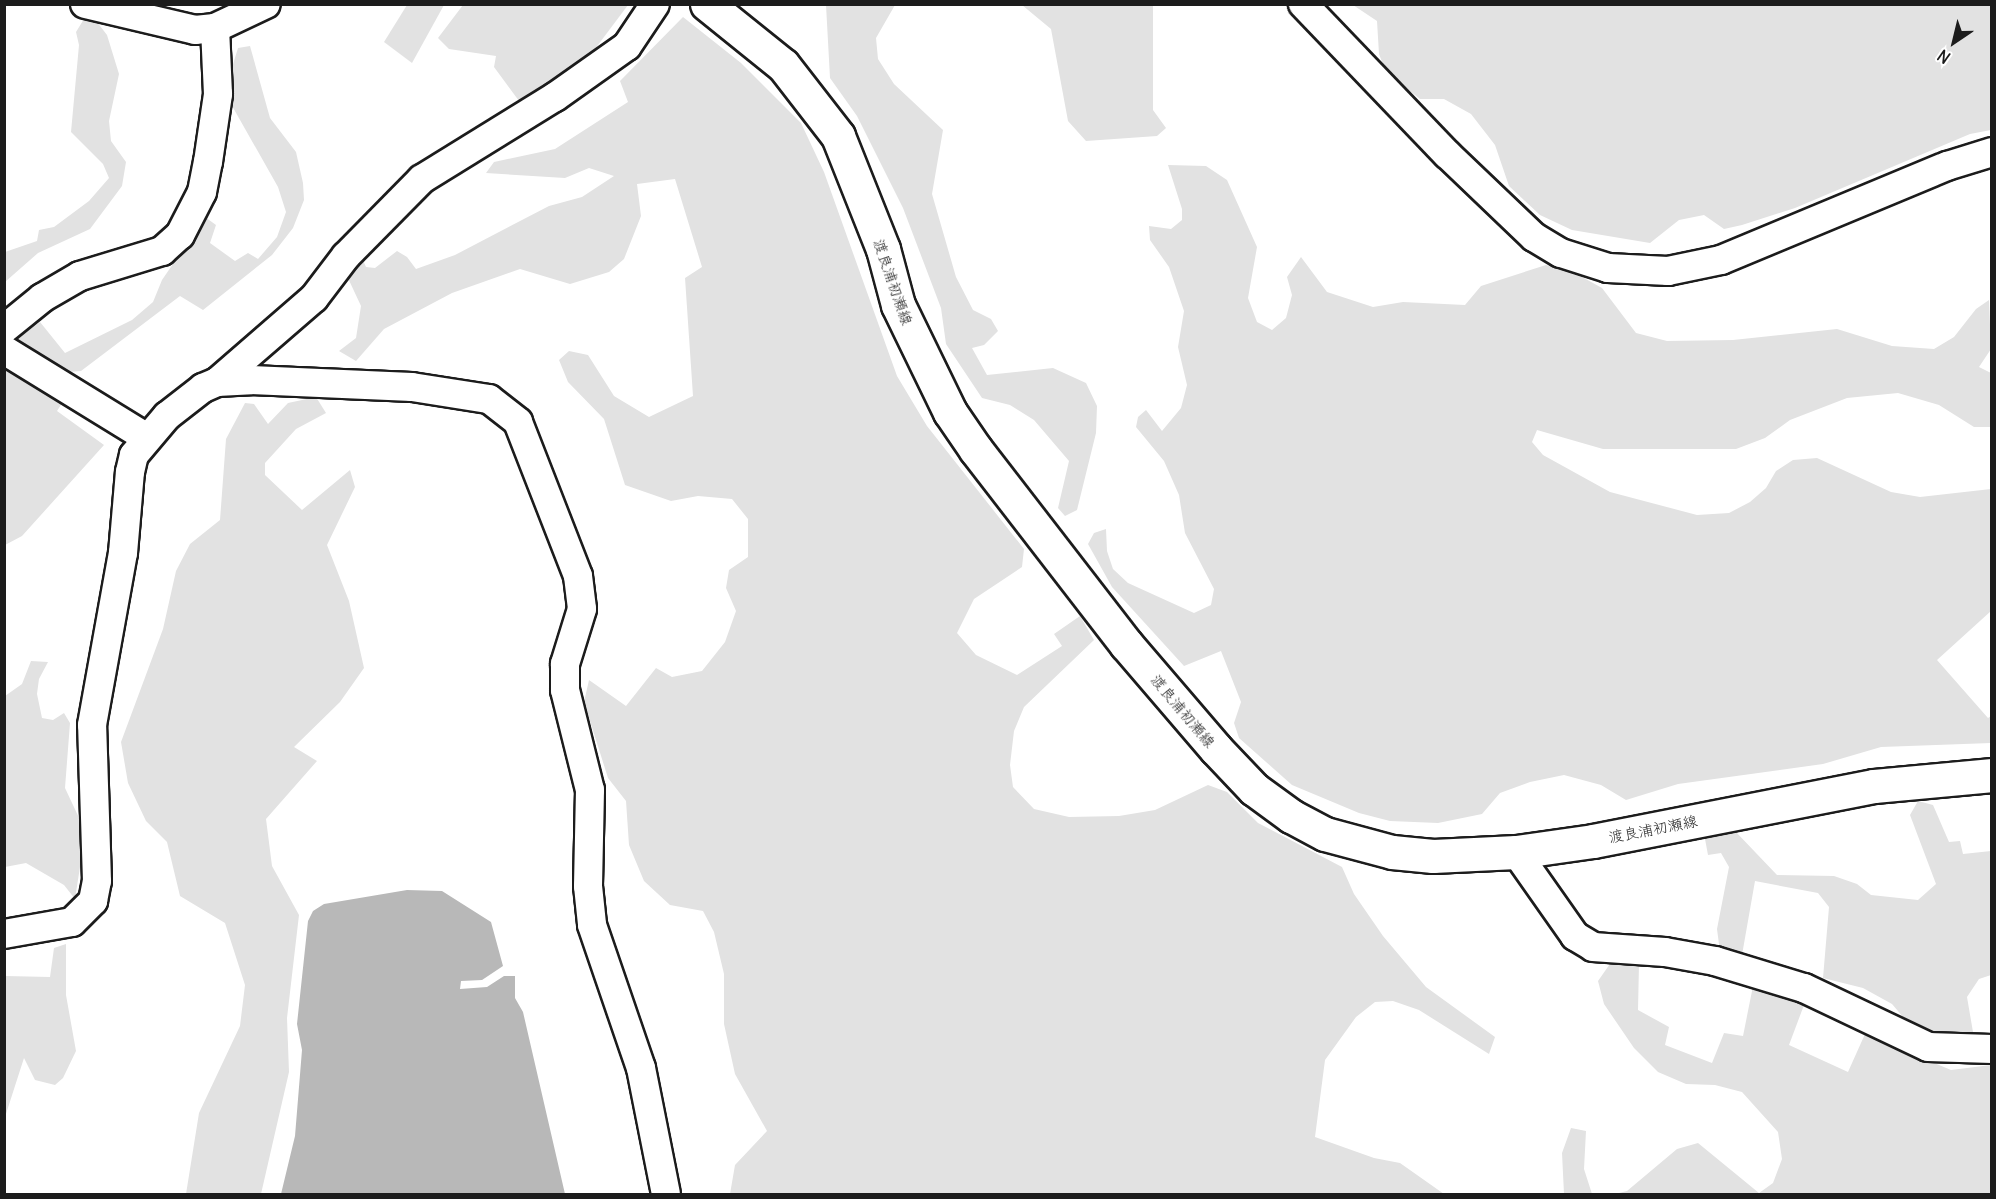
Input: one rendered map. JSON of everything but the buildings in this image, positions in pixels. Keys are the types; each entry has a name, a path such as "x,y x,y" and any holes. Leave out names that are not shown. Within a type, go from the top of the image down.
{"main road":[{"name":"渡良浦初瀬線","path":"707,4 783,64 818,106 838,136 883,249 898,305 950,412 1126,644 1215,749 1254,789 1291,816 1358,845 1433,856 1516,852 1593,841 1874,786 1992,775"}],"street":[{"path":"85,4 173,28 215,28 266,4"},
{"path":"4,933 72,922 93,901 97,881 92,725 123,553 130,472 134,455 183,400 218,382 314,298 366,234 422,179 555,97 627,46 655,4"},
{"path":"1303,4 1447,154 1534,237 1561,253 1608,268 1668,270 1721,260 1947,166 1992,152"},
{"path":"4,329 42,298 80,276 162,251 180,235 202,192 208,162 218,94 215,28"},
{"path":"4,350 147,438"},
{"path":"218,382 412,387 489,399 518,422 578,576 582,609 566,664 564,690 590,790 588,886 592,925 641,1068 666,1194"},
{"path":"1516,852 1575,936 1593,947 1665,952 1715,961 1804,988 1928,1047 1992,1049"}],"shaded area":[{"path":"407,5 444,5 412,63 384,42"},
{"path":"463,5 628,5 592,53 548,88 519,101 494,67 496,56 449,49 438,38"},
{"path":"826,5 895,5 876,38 878,59 894,84 943,130 932,194 956,277 973,310 991,319 998,331 984,345 972,348 987,375 1053,368 1086,383 1097,406 1096,433 1077,510 1065,516 1058,508 1069,461 1034,420 1010,405 982,398 946,344 941,308 903,208 857,116 830,78"},
{"path":"1022,5 1153,5 1153,110 1166,128 1157,136 1086,141 1068,121 1051,29"},
{"path":"1353,5 1991,5 1991,130 1970,134 1795,208 1742,225 1724,229 1704,215 1679,220 1650,243 1572,230 1540,215 1509,186 1495,145 1471,114 1444,99 1420,99 1386,72 1379,54 1377,21"},
{"path":"683,17 741,63 801,123 824,172 897,376 927,426 1024,549 1022,567 974,599 957,633 976,655 1017,675 1062,646 1054,634 1080,616 1094,640 1024,707 1014,731 1010,765 1013,787 1034,809 1069,817 1119,816 1155,810 1208,785 1227,792 1258,823 1342,867 1354,894 1383,936 1426,987 1495,1037 1489,1054 1419,1010 1393,1001 1375,1002 1356,1017 1325,1060 1315,1137 1374,1158 1400,1163 1444,1194 730,1194 735,1165 767,1131 735,1074 724,1024 724,974 714,932 703,911 670,905 644,881 629,845 626,801 608,778 584,702 589,680 626,706 656,668 672,677 702,671 725,642 736,611 726,588 729,570 748,557 748,519 732,499 698,496 671,501 625,485 604,419 568,382 559,360 569,351 588,355 614,396 649,417 693,396 685,278 702,267 675,179 637,184 641,216 624,259 609,272 570,284 520,269 452,293 384,329 356,361 339,351 356,338 361,306 347,276 363,260 366,267 375,268 397,251 407,257 416,269 455,255 549,206 582,197 614,176 589,168 565,178 486,173 494,162 555,149 628,102 620,81"},
{"path":"84,19 97,22 107,35 119,74 109,121 111,141 126,162 122,186 90,229 38,253 5,282 5,252 37,241 39,230 54,227 89,201 109,178 103,164 71,132 79,45 76,32"},
{"path":"250,46 270,118 296,152 303,183 304,200 293,228 272,255 203,310 180,296 81,371 68,372 14,341 40,322 65,353 132,320 153,302 162,280 205,217 216,225 210,243 235,261 248,253 258,259 277,237 286,212 278,187 231,104 230,74 238,48"},
{"path":"1168,165 1206,166 1227,180 1257,247 1248,298 1257,322 1272,330 1286,318 1292,295 1287,277 1301,257 1327,292 1373,307 1403,302 1465,305 1481,286 1546,265 1573,272 1602,288 1636,333 1667,341 1733,340 1837,329 1892,346 1934,349 1954,337 1976,309 1989,300 1991,349 1979,367 1991,373 1991,427 1974,427 1939,405 1898,393 1847,398 1790,420 1765,438 1736,449 1603,449 1537,430 1532,442 1543,455 1610,492 1697,515 1729,513 1750,502 1766,488 1776,471 1793,460 1817,458 1891,492 1920,497 1991,489 1991,611 1937,660 1988,718 1991,716 1991,743 1881,747 1823,764 1678,784 1626,800 1601,785 1564,775 1530,782 1500,793 1482,814 1438,823 1390,821 1359,813 1292,785 1239,738 1234,723 1241,702 1221,651 1184,666 1112,587 1088,544 1094,533 1106,529 1107,551 1113,569 1128,583 1194,613 1211,605 1214,589 1185,533 1179,495 1164,461 1136,427 1138,417 1146,410 1162,431 1181,408 1187,385 1178,347 1184,311 1169,267 1150,240 1149,226 1171,229 1182,220 1182,209"},
{"path":"5,362 66,397 57,411 104,445 22,536 5,545"},
{"path":"316,397 326,413 296,429 265,463 265,475 302,510 350,470 355,487 327,545 349,601 364,668 340,702 294,747 317,761 266,819 272,866 299,915 287,1018 289,1072 261,1194 186,1194 199,1113 240,1026 245,985 225,923 180,896 167,842 146,821 128,783 121,742 163,629 176,571 190,544 220,520 226,439 245,403 254,404 268,424 288,403"},
{"path":"31,661 48,662 39,679 37,694 42,718 53,720 64,713 70,723 65,788 80,820 82,854 75,899 64,885 26,863 5,867 5,696 22,684"},
{"path":"1918,801 1933,805 1949,842 1960,841 1963,854 1991,851 1991,975 1979,979 1967,997 1973,1032 1946,1037 1903,1017 1892,1004 1863,988 1823,978 1829,907 1818,893 1755,881 1742,955 1720,952 1717,929 1729,867 1721,853 1708,855 1705,839 1735,831 1777,875 1834,876 1857,884 1871,895 1918,900 1936,884 1910,815"},
{"path":"407,890 442,891 491,922 503,966 482,980 461,981 460,989 487,987 504,976 515,976 515,998 523,1012 565,1194 281,1194 295,1136 302,1050 297,1024 308,921 313,911 324,904"},
{"path":"66,944 66,995 76,1051 63,1078 55,1085 35,1080 24,1058 5,1117 5,976 50,977 54,948"},
{"path":"1612,961 1639,964 1638,1010 1669,1027 1665,1045 1712,1063 1724,1033 1743,1036 1753,986 1804,1005 1789,1045 1848,1072 1865,1034 1951,1070 1991,1065 1991,1194 1615,1194 1627,1191 1677,1149 1698,1143 1759,1193 1773,1183 1782,1159 1778,1132 1742,1092 1715,1085 1686,1084 1658,1072 1634,1048 1604,1004 1598,981"},
{"path":"1571,1128 1586,1131 1584,1169 1592,1194 1564,1194 1562,1153"}]}
